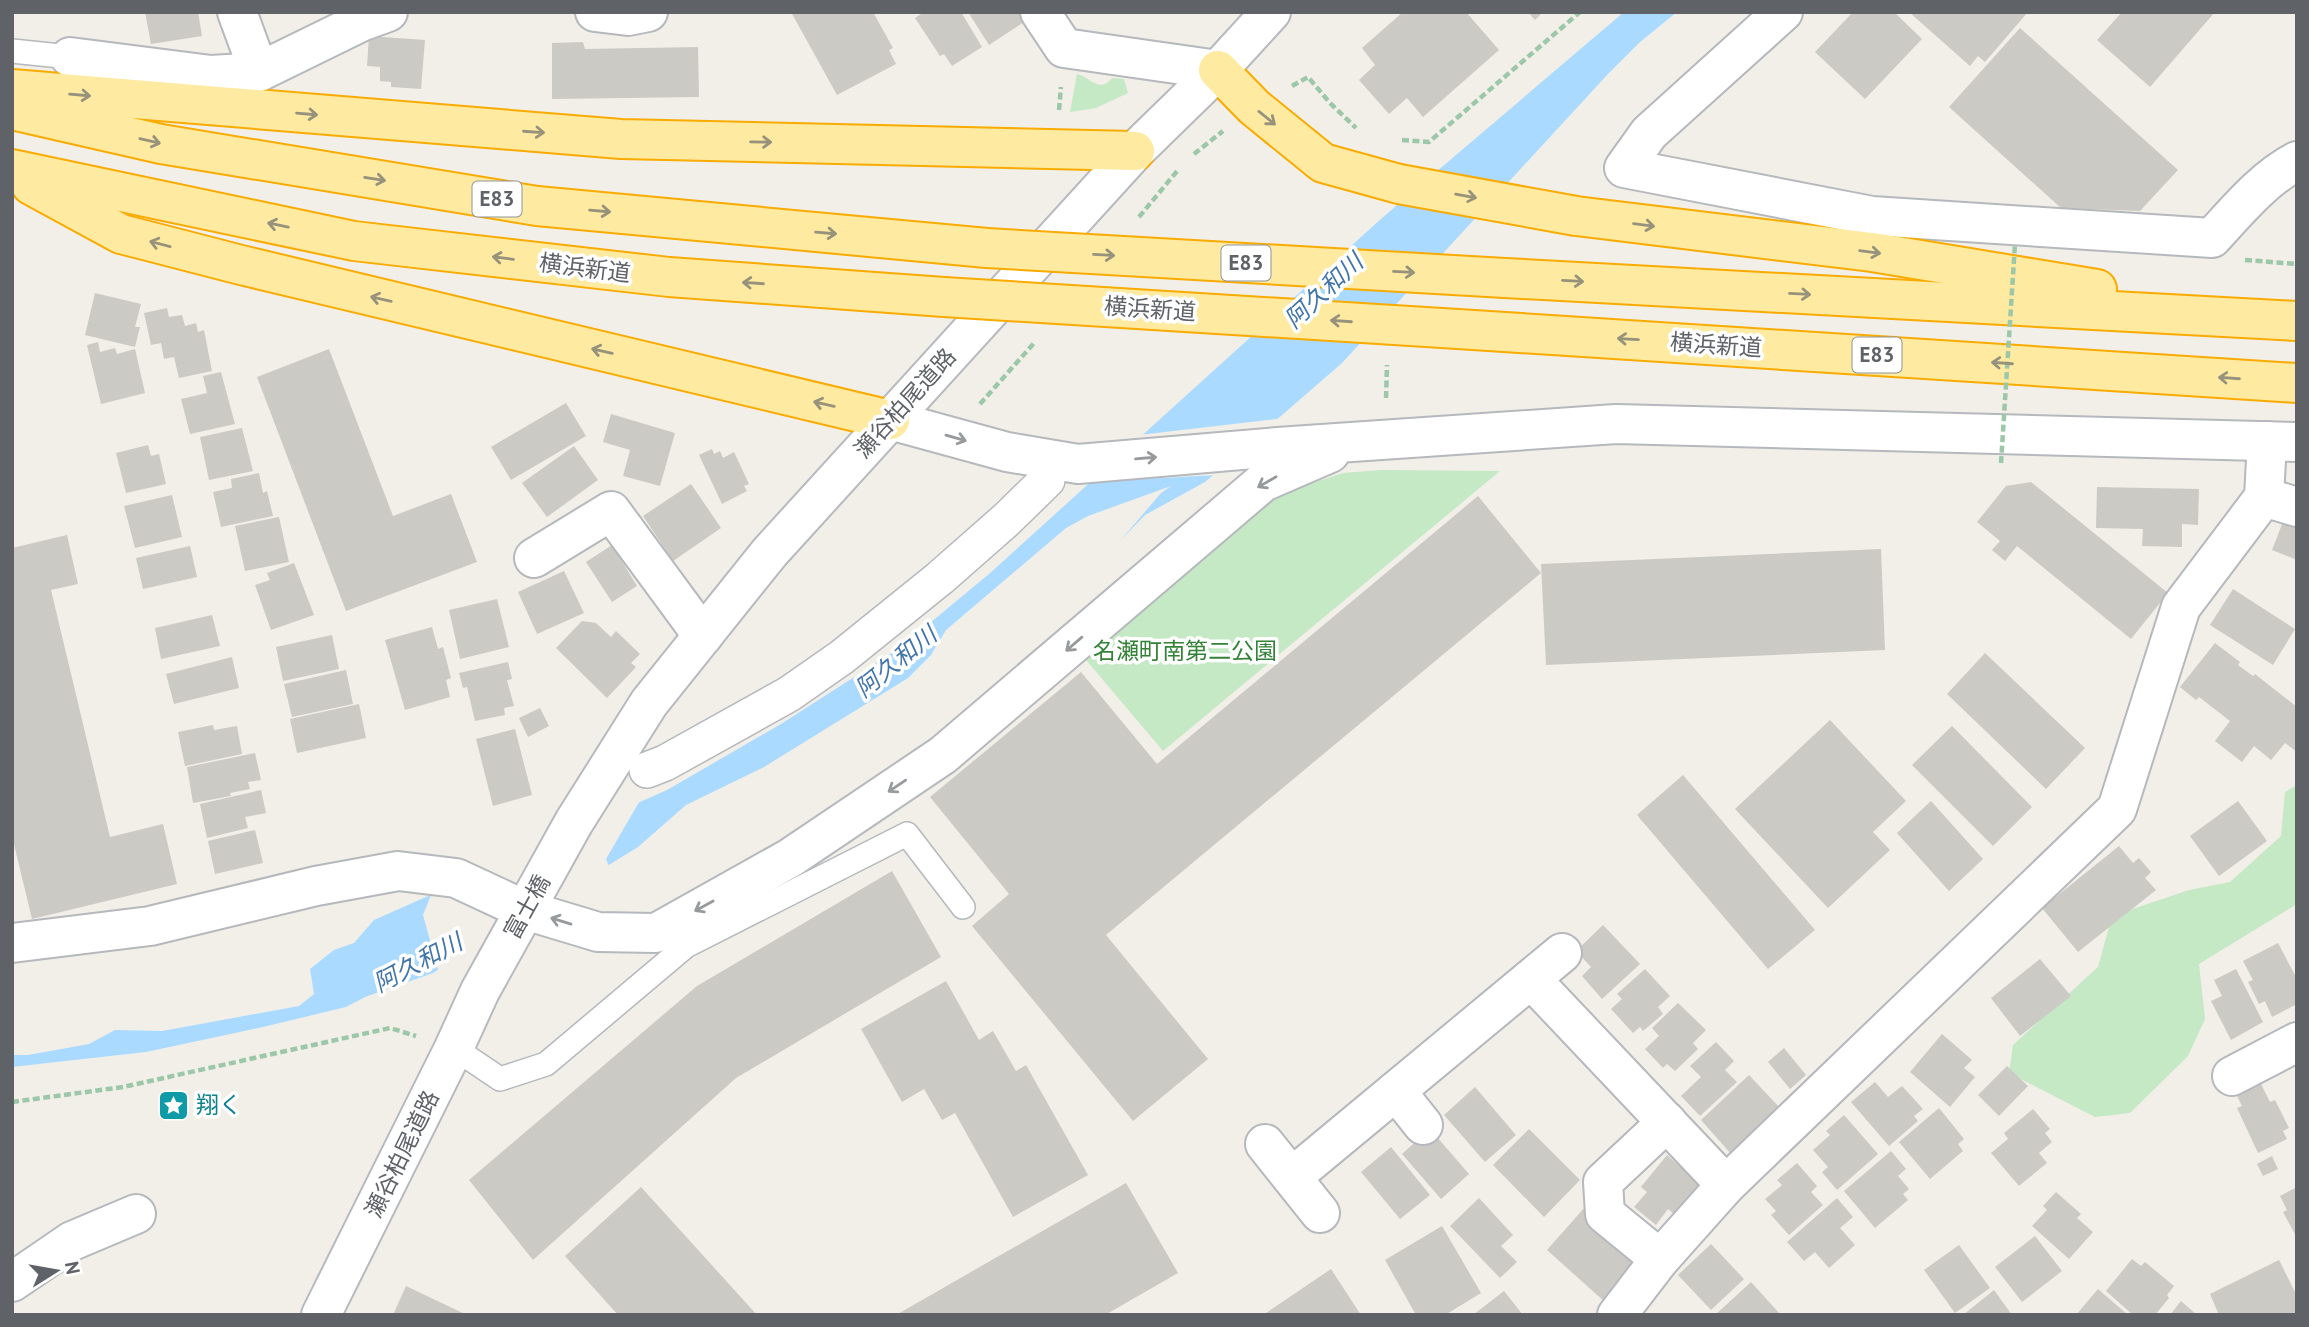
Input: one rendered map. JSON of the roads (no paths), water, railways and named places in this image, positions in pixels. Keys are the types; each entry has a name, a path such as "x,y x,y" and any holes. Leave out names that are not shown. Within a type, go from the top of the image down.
{"highway":[{"path":"1218,70 1254,107 1323,163 1399,184 1576,216 1872,252 2297,320"},
{"path":"12,89 621,139 1135,151"},
{"name":"E83","path":"12,110 161,144 537,206 987,248 2297,320"},
{"name":"横浜新道","path":"12,169 354,241 669,277 2297,383"},
{"path":"12,175 121,234 890,420"}],"street":[{"path":"237,12 259,72"},
{"path":"70,57 211,75 259,72 363,21 388,12"},
{"path":"595,12 628,16 648,12"},
{"path":"1040,12 1064,48 1218,70"},
{"name":"瀬谷柏尾道路","path":"574,822 649,703 770,552 1135,151 1218,70 1271,12"},
{"path":"1783,12 1649,133 1624,168 1872,216 2212,238 2284,167 2297,161"},
{"path":"890,420 1007,452 1063,472 1278,447 1616,424 2282,442 2280,502 2181,607 2117,809 1726,1185 1660,1259 1617,1315"},
{"path":"12,943 150,926 316,887 398,871 456,878 525,910 597,932 656,933 790,858 943,755 1263,482 1351,443"},
{"path":"647,770 665,763 789,694 842,657 940,578 1063,472"},
{"path":"534,558 611,510 703,636"},
{"name":"富士橋","path":"480,991 574,822"},
{"path":"1292,1177 1562,953"},
{"path":"1531,979 1726,1185"},
{"name":"瀬谷柏尾道路","path":"321,1315 480,991"},
{"path":"2232,1076 2297,1042"},
{"path":"1396,1091 1423,1125"},
{"path":"1660,1259 1605,1214 1603,1182 1667,1122"},
{"path":"1265,1144 1320,1213"},
{"path":"12,1282 72,1241 136,1214"}],"lane":[{"path":"12,51 70,57"},
{"path":"454,1048 500,1079 546,1064 686,946 907,834 963,907"}],"water":[{"name":"阿久和川","path":"1624,12 1677,12 1640,42 1608,74 1342,363 1205,482 1145,515 1120,541 1161,493 1171,486 1088,516 1066,528 946,630 931,655 908,678 764,767 686,805 638,847 433,973 365,997 346,1007 263,1027 146,1052 12,1067 12,1055 28,1055 89,1044 115,1030 162,1031 299,1006 314,994 310,969 334,950 354,943 374,920 667,790 781,724 901,647 989,574 1382,218"}],"place":[{"name":"翔く","path":"173,1105"}],"park label":[{"name":"名瀬町南第二公園","path":"1185,651"}]}
